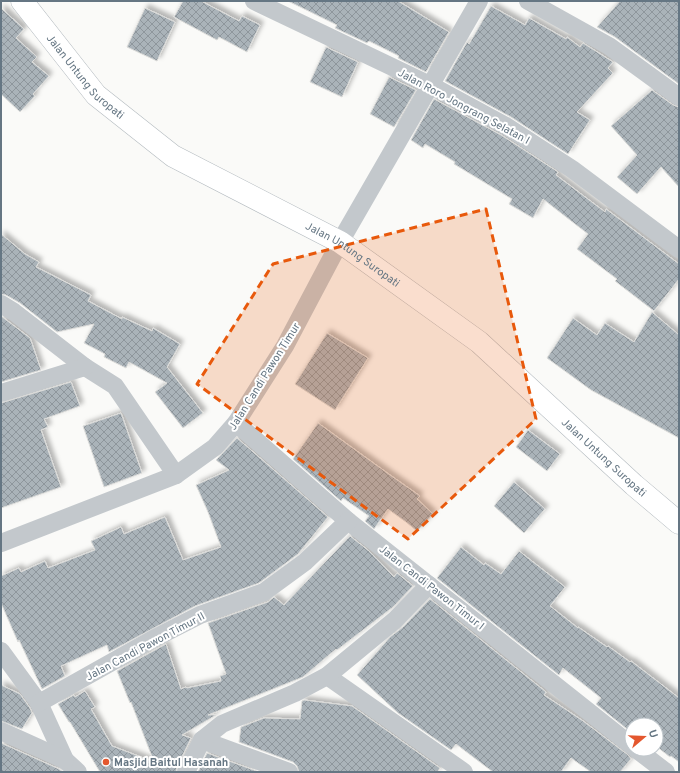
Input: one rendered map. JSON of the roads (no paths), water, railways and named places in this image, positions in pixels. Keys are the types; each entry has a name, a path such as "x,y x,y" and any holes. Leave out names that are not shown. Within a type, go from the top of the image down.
{"main road":[{"name":"Jalan Untung Suropati","path":"22,1 96,95 173,156 340,242 479,342 634,485 679,524"}],"street":[{"name":"Jalan Roro Jongrang Selatan I","path":"254,1 430,85 506,126 572,169 679,249"},
{"name":"Jalan Candi Pawon Timur","path":"1,543 176,475 215,448 236,423 285,346 340,242 479,1"},
{"path":"528,1 608,46 679,97"},
{"path":"1,304 14,312 85,367 115,386 176,475"},
{"path":"1,393 85,367"},
{"name":"Jalan Candi Pawon Timur I","path":"236,423 348,521 624,740"},
{"name":"Jalan Candi Pawon Timur II","path":"39,703 153,639 200,615 264,592 305,562 348,521"},
{"path":"186,772 202,740 222,724 295,693 327,676 395,620 429,585"},
{"path":"1,651 39,703 72,766"},
{"path":"327,676 464,772"},
{"path":"1,731 72,766"},
{"path":"202,740 289,772"},
{"path":"646,757 666,772"}],"place":[{"name":"Masjid Baitul Hasanah","path":"106,762"}]}
